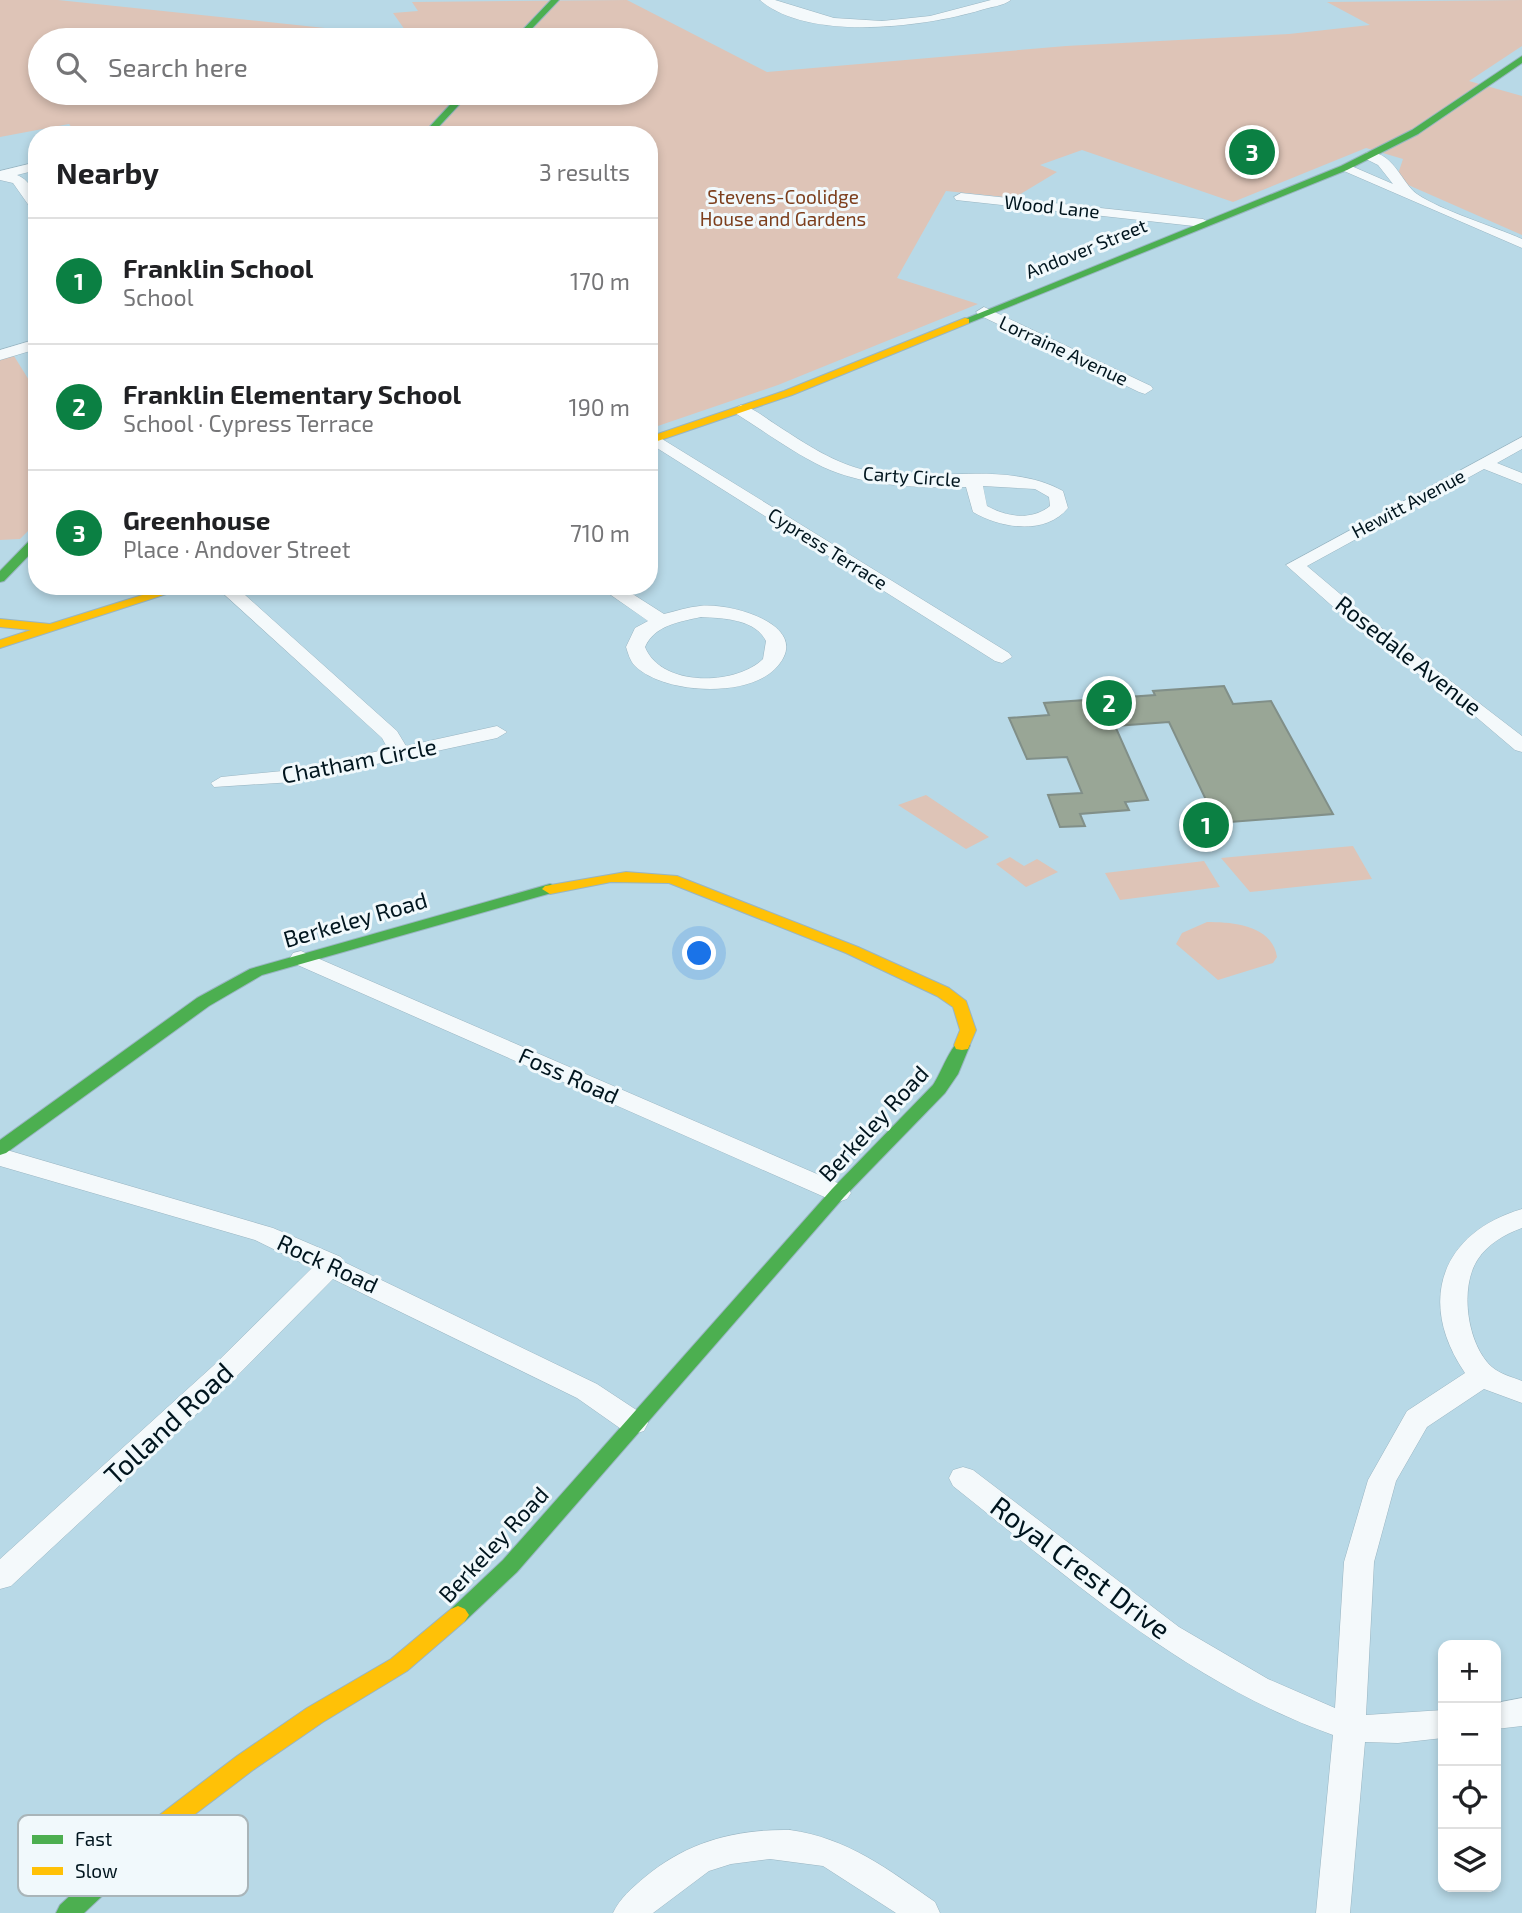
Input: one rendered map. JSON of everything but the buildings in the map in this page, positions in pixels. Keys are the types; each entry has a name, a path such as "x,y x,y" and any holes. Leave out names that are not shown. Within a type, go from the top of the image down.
{"main road":[{"path":"528,28 555,0"},
{"name":"Andover Street","path":"658,438 741,410 1344,168 1415,132 1522,59"},
{"path":"435,126 455,105"},
{"path":"0,578 28,549"},
{"path":"0,644 156,595"},
{"path":"0,623 19,627 51,628"},
{"name":"Berkeley Road","path":"0,1149 233,983 301,958 522,895 601,877 642,874 683,883 863,954 943,992 960,1005 968,1030 956,1062 939,1088 838,1193 510,1566 438,1634 399,1665 245,1763 177,1815"},
{"name":"Berkeley Road","path":"68,1913 86,1896"}],"street":[{"path":"766,0 816,19 862,24 938,18 1005,0"},
{"path":"1371,156 1384,161 1397,184 1413,196"},
{"path":"1,176 28,168"},
{"path":"1344,168 1522,244"},
{"path":"1,176 18,180 28,194"},
{"name":"Wood Lane","path":"961,197 1203,223"},
{"name":"Wood Lane","path":"1142,215 1165,221 1172,226 1175,234"},
{"name":"Lorraine Avenue","path":"984,312 1145,389"},
{"path":"0,355 28,347"},
{"name":"Carty Circle","path":"741,410 819,458 844,470 888,478 973,480 1040,485 1057,495 1059,508 1043,518 1000,519 979,508 973,480"},
{"name":"Hewitt Avenue","path":"1295,565 1522,442"},
{"name":"Cypress Terrace","path":"658,444 1002,657"},
{"path":"1483,463 1522,479"},
{"name":"Rosedale Avenue","path":"1295,565 1364,624 1482,712 1522,746"},
{"path":"234,595 390,735 400,752"},
{"path":"621,595 660,620 701,611 743,616 772,633 777,644 775,656 766,667 751,676 730,682 693,684 659,676 643,666 635,654 636,642 645,630 660,620"},
{"name":"Chatham Circle","path":"221,783 293,776 497,732"},
{"name":"Foss Road","path":"301,958 838,1193"},
{"name":"Rock Road","path":"0,1157 264,1234 332,1264 587,1391 634,1423"},
{"path":"1522,1218 1477,1241 1460,1263 1452,1297 1462,1344 1483,1375 1522,1392"},
{"name":"Tolland Road","path":"0,1577 213,1382 332,1264"},
{"path":"1333,1913 1350,1727 1359,1562 1382,1480 1417,1419 1483,1375"},
{"name":"Royal Crest Drive","path":"963,1478 1068,1559 1124,1607 1262,1692 1350,1727 1403,1730 1438,1725"},
{"path":"1501,1715 1522,1712"},
{"path":"630,1913 696,1861 726,1850 759,1847 817,1850 841,1858 923,1913"}],"green space":[{"name":"Stevens-Coolidge House and Gardens","path":"0,0 58,0 324,28 28,28 28,105 658,105 658,28 404,28 393,13 418,11 412,2 627,0 767,72 1066,46 1289,34 1370,25 1327,2 1522,0 1522,46 1469,81 1522,96 1522,235 1406,184 1398,174 1403,159 1366,148 1233,202 1082,150 1040,165 1057,172 1014,198 946,191 897,278 978,304 778,385 658,426 658,126 69,124 28,126 28,132 0,137"},
{"path":"14,356 28,379 28,531 20,539 0,540 0,359"},
{"path":"926,795 989,837 966,849 898,805"},
{"path":"1353,846 1372,879 1250,892 1221,858"},
{"path":"1010,857 1024,866 1037,859 1058,872 1026,887 996,864"},
{"path":"1204,861 1220,887 1120,900 1105,873"},
{"path":"1207,922 1239,925 1260,932 1274,946 1277,957 1273,963 1218,980 1176,944 1182,933"}],"traffic: fast":[{"path":"528,28 555,0"},
{"path":"965,321 1344,168 1415,132 1522,59"},
{"path":"435,126 455,105"},
{"path":"0,578 28,549"},
{"path":"0,1149 203,1002 256,972 550,889"},
{"path":"458,1615 510,1566 838,1193 939,1089 950,1074 962,1045"},
{"path":"68,1913 86,1896"}],"traffic: slow":[{"path":"658,438 788,393 965,321"},
{"path":"0,644 156,595"},
{"path":"0,623 51,628"},
{"path":"550,889 611,878 641,876 672,879 852,950 943,992 960,1005 968,1030 962,1045"},
{"path":"177,1815 245,1763 315,1715 399,1665 458,1615"}],"place":[{"name":"Greenhouse","path":"1252,152"},
{"name":"Franklin Elementary School","path":"1109,703"},
{"name":"Franklin School","path":"1206,825"}]}
